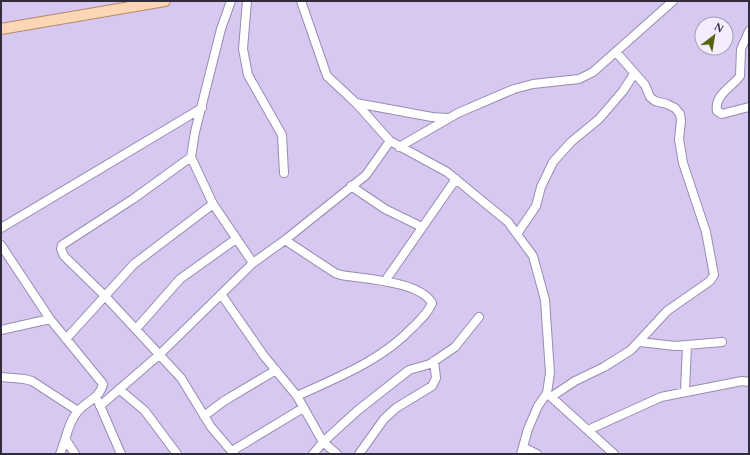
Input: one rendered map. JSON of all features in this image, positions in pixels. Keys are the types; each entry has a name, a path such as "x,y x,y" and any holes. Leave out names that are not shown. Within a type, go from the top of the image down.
{"main road":[{"path":"1,29 164,1"}],"street":[{"path":"231,1 222,29 195,132 191,157 212,204 253,263"},
{"path":"247,1 243,49 248,76 282,135 284,173"},
{"path":"301,1 328,76 332,83 356,103 390,141 436,165 456,179 508,222 532,256 545,300 550,374 549,395"},
{"path":"400,147 449,118 514,89 533,84 579,79 593,72 673,1"},
{"path":"749,31 741,49 740,76 724,91 716,106 716,111 722,114 749,107"},
{"path":"537,454 522,450 538,406 549,395 631,350 667,311 710,281 714,275 706,232 683,163 679,139 681,121 680,114 675,108 667,104 654,101 650,97 645,85 616,52"},
{"path":"517,234 536,206 541,187 553,162 571,142 600,119 623,91 634,74"},
{"path":"356,103 432,117 449,118"},
{"path":"1,228 202,108"},
{"path":"100,406 160,354 253,263 285,240 366,175 390,141"},
{"path":"191,157 133,199 62,245 62,253 104,295 181,378 204,416 233,453 303,408"},
{"path":"385,281 456,179"},
{"path":"352,186 385,209 422,227"},
{"path":"66,339 104,295 134,264 212,204"},
{"path":"136,329 180,279 236,239"},
{"path":"285,240 335,273 385,281 425,294 432,303 428,311 401,340 384,353 366,364 297,396"},
{"path":"1,245 4,254 50,319 103,384 102,389 96,396 78,411 68,429 66,440 60,454"},
{"path":"221,294 276,370 297,396 323,442 337,454"},
{"path":"313,454 323,442 404,373 409,370 423,367 455,347 479,317"},
{"path":"1,330 50,319"},
{"path":"640,342 661,346 722,342"},
{"path":"685,391 687,345"},
{"path":"359,454 384,419 396,408 432,386 436,378 434,361"},
{"path":"204,416 224,401 276,370"},
{"path":"1,377 32,381 78,411"},
{"path":"588,430 661,397 685,391 742,381 749,382"},
{"path":"119,389 145,411 177,454"},
{"path":"549,395 614,454"},
{"path":"96,396 120,454"},
{"path":"66,440 75,454"}]}
